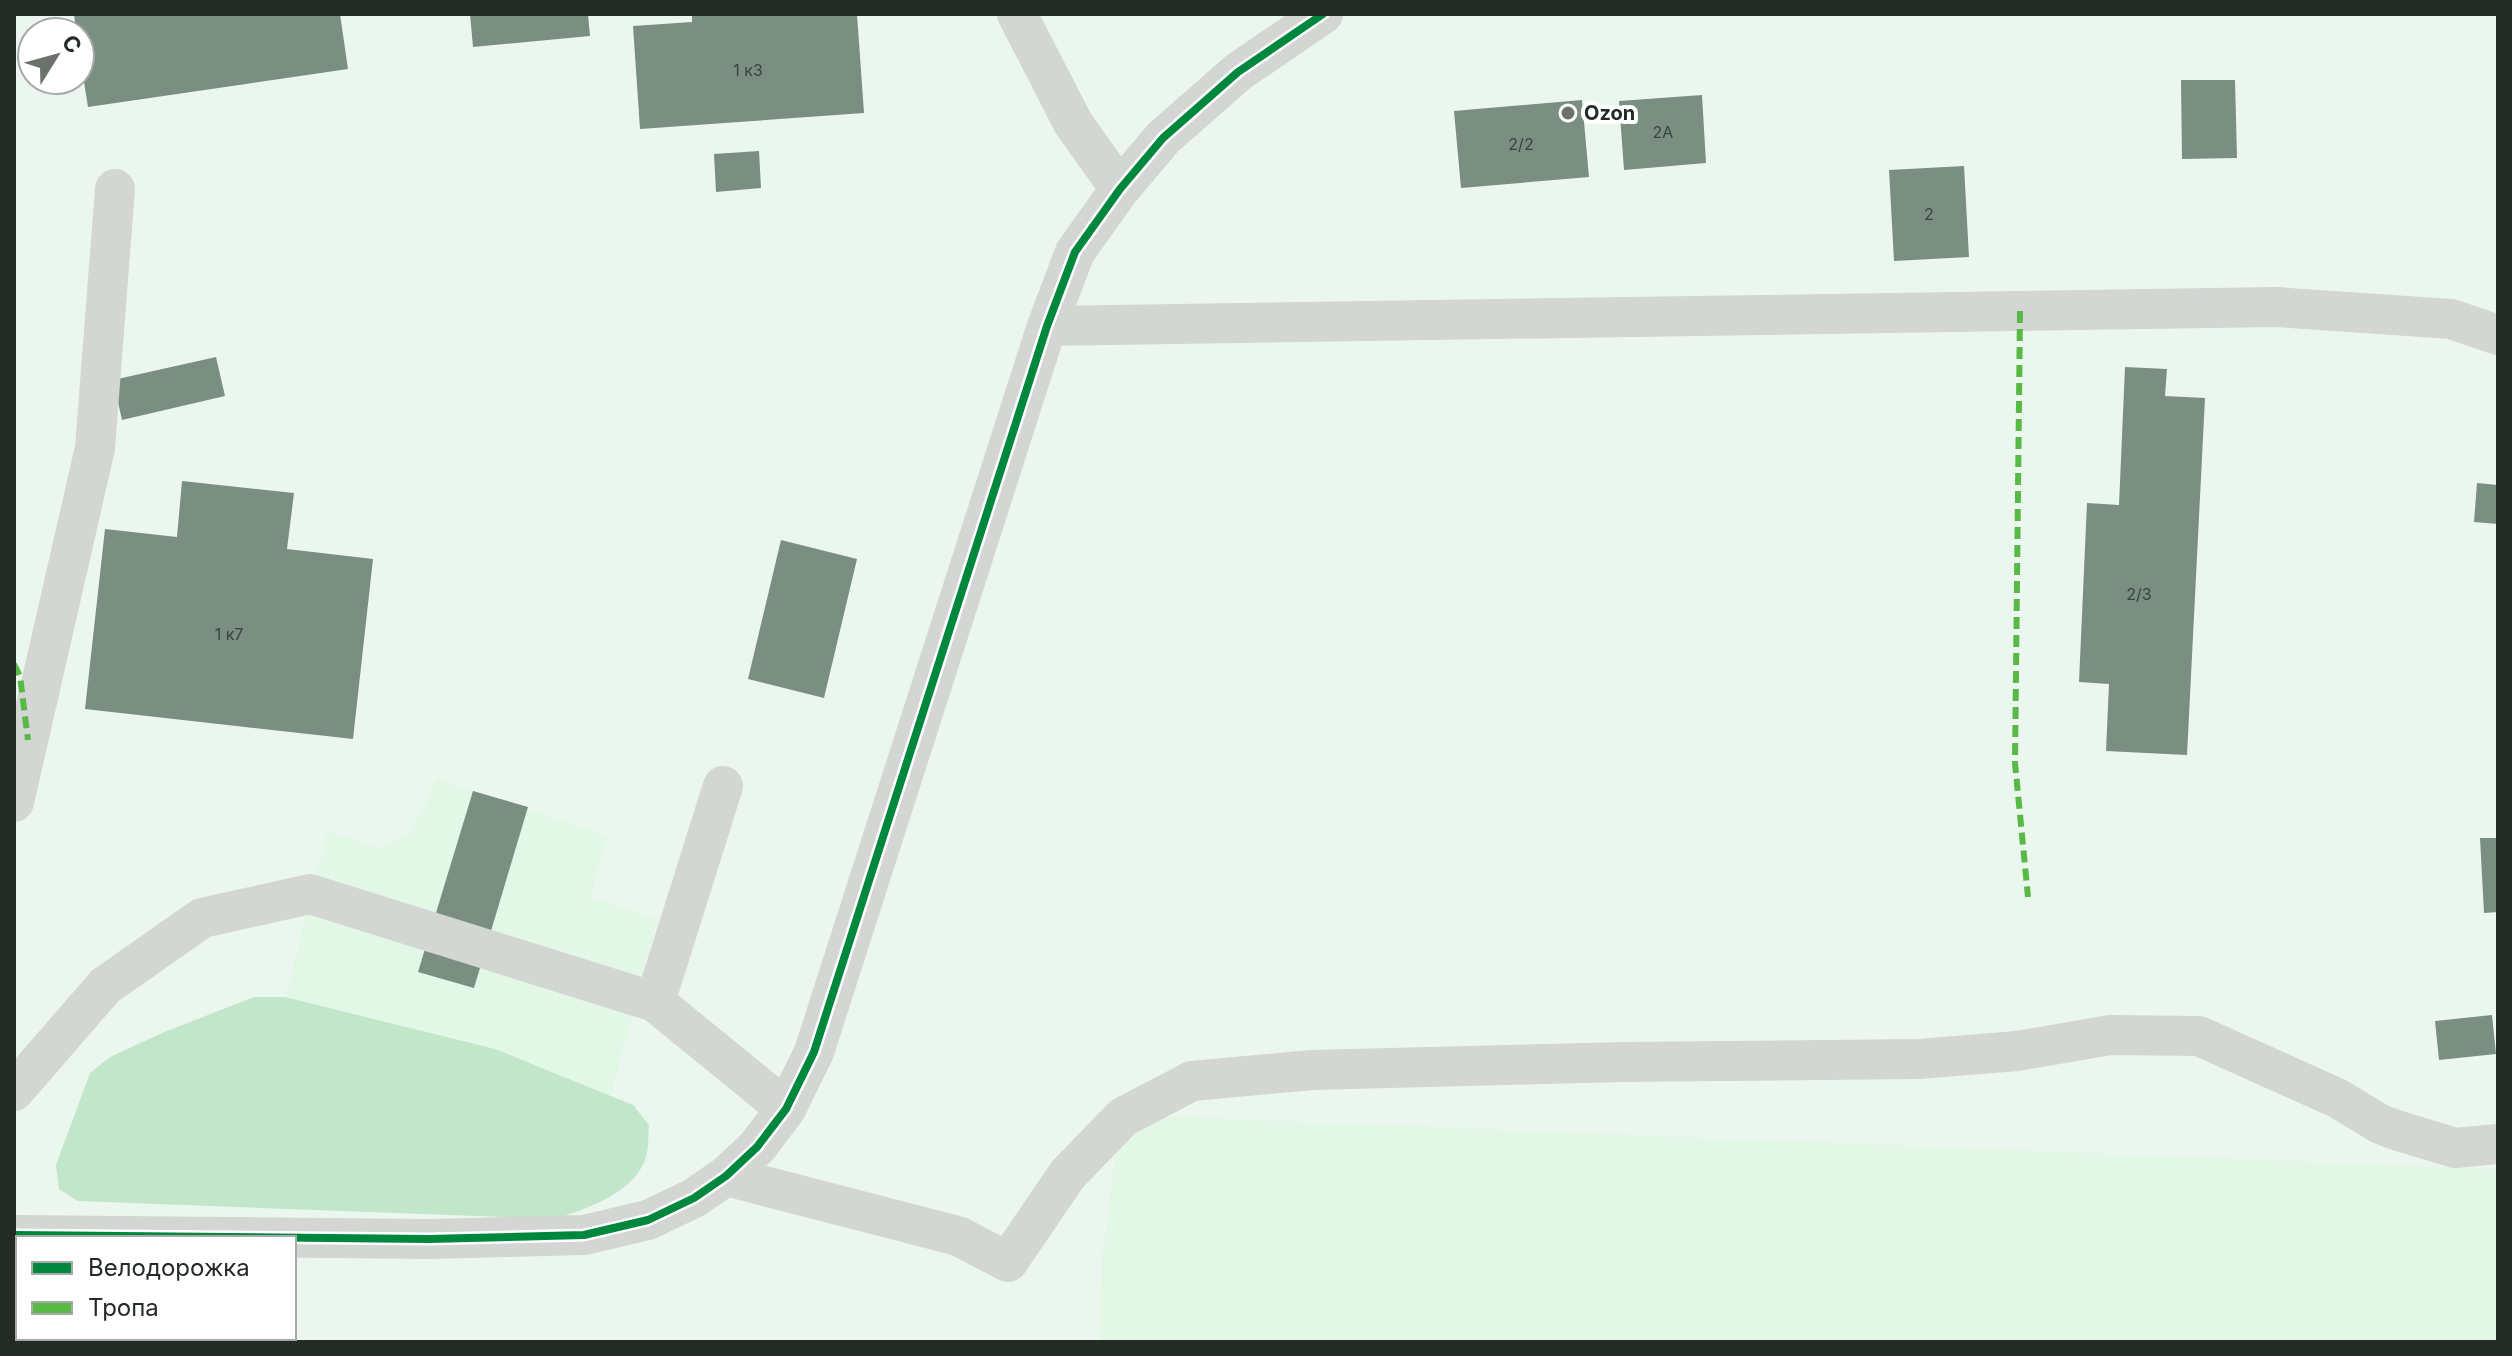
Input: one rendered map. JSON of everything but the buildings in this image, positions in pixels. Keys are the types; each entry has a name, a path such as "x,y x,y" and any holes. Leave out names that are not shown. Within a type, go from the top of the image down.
{"street":[{"path":"1017,14 1073,123 1120,189"},
{"path":"296,1238 429,1239 584,1235 648,1220 694,1198 726,1176 757,1147 786,1109 814,1052 1047,326 1075,252 1120,189 1163,138 1238,72 1323,14"},
{"path":"14,802 95,448 115,189"},
{"path":"1047,326 2276,307 2451,319 2498,335"},
{"path":"655,1002 723,786"},
{"path":"14,1091 105,986 202,918 310,894 655,1002 786,1109"},
{"path":"726,1176 958,1236 1008,1262 1067,1175 1123,1117 1192,1081 1312,1070 1919,1059 2017,1051 2110,1035 2199,1036 2324,1092 2396,1130 2455,1148 2498,1144"},
{"path":"14,1235 118,1236"}],"shaded area":[{"path":"437,778 608,836 590,897 658,918 611,1096 495,1049 285,997 328,831 379,848 406,835 421,814"},
{"path":"1136,1115 2498,1169 2498,1342 1100,1342 1102,1258 1117,1142"}],"green space":[{"path":"254,997 285,997 495,1049 633,1105 649,1125 646,1157 640,1170 621,1190 555,1219 78,1201 59,1189 56,1165 90,1073 110,1057"}],"marked path":[{"path":"2020,311 2015,763 2028,897"},
{"path":"14,664 20,676 28,740"}],"cycle path":[{"path":"296,1238 429,1239 584,1235 648,1220 694,1198 726,1176 757,1147 786,1109 814,1052 1047,326 1075,252 1120,189 1163,138 1238,72 1323,14"},
{"path":"14,1235 118,1236"}],"place":[{"name":"Ozon","path":"1568,113"}]}
